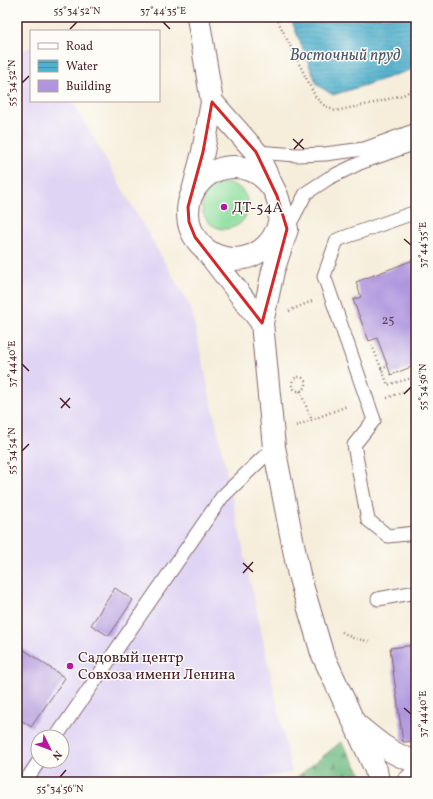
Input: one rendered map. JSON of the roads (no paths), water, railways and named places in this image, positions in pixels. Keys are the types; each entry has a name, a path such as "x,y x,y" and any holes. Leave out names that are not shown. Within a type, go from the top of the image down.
{"street":[{"path":"198,17 212,102 203,152 188,207 189,222 195,237 262,323"},
{"path":"212,102 256,152 277,196 287,228 273,271 262,323 274,447 299,575 322,653 376,770 378,782"},
{"path":"193,192 208,175 214,171 229,167 244,168 258,173 269,183 277,196 279,210 278,226 272,239 261,250 248,257 233,259 218,256 205,249"},
{"path":"354,724 382,746 416,761"},
{"path":"408,782 416,775"}],"lane":[{"path":"256,152 297,155 364,149 416,130"},
{"path":"287,228 306,193 329,178 360,164 416,143"},
{"path":"416,212 337,240 324,276 374,420 354,445 368,520 388,536 416,533"},
{"path":"62,729 222,497 274,447"},
{"path":"378,599 416,592"},
{"path":"25,782 34,769"}],"water":[{"name":"Восточный пруд","path":"290,17 416,17 416,68 333,95 317,85"}],"place":[{"name":"ДТ-54А","path":"224,207"},
{"name":"Садовый центр Совхоза имени Ленина","path":"70,666"}]}
